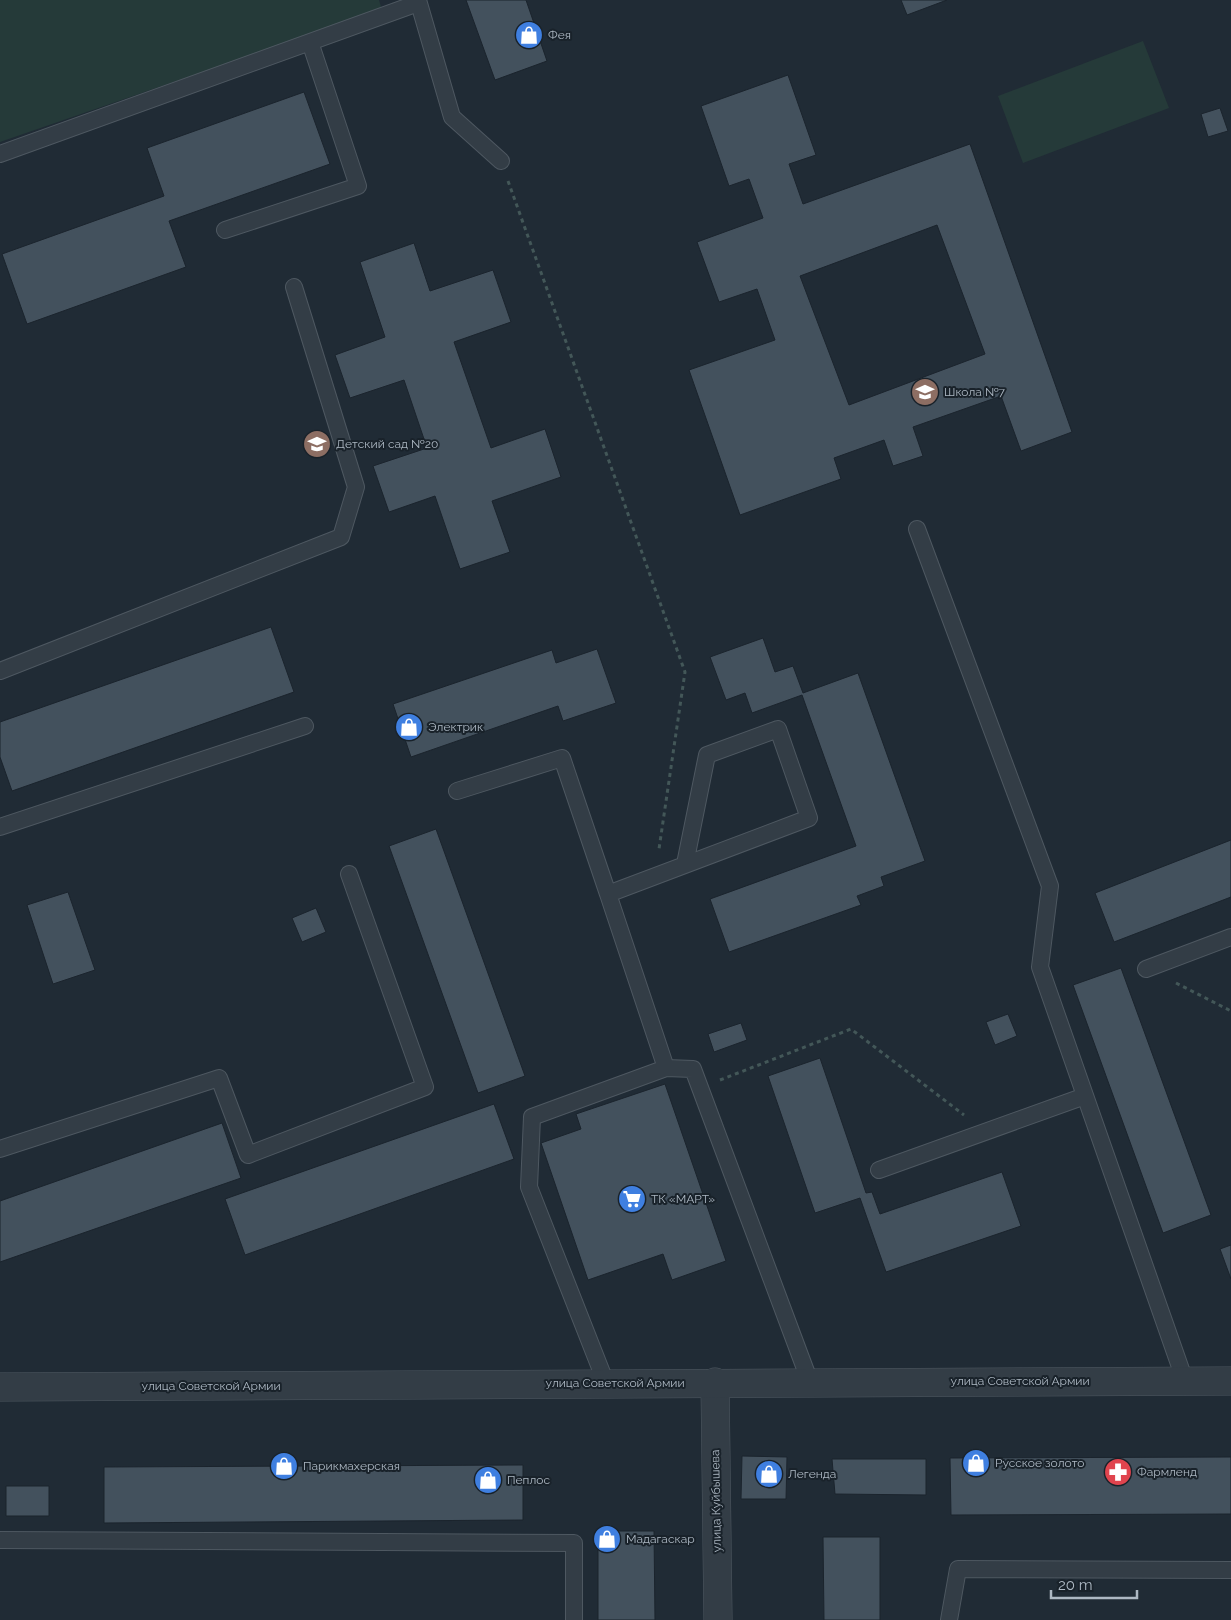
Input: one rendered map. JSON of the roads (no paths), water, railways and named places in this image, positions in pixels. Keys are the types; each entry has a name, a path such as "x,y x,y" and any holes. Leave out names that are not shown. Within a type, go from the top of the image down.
{"street":[{"name":"улица Советской Армии","path":"0,1387 715,1382 1231,1381"},
{"name":"улица Куйбышева","path":"715,1382 718,1620"}],"lane":[{"path":"0,154 418,2 452,117 501,161"},
{"path":"225,230 358,186 310,42"},
{"path":"0,671 341,538 356,487 294,287"},
{"path":"917,529 1050,886 1040,967 1185,1381"},
{"path":"0,827 304,726"},
{"path":"608,894 809,818 778,729 707,755 685,864"},
{"path":"457,792 562,758 666,1068"},
{"path":"0,1149 218,1078 248,1155 425,1087 349,874"},
{"path":"1146,969 1231,937"},
{"path":"606,1383 529,1187 532,1116 666,1068 693,1070 810,1382"},
{"path":"879,1170 1085,1096"},
{"path":"0,1540 574,1543 574,1620"},
{"path":"949,1620 958,1569 1231,1570"}],"place":[{"name":"Фея","path":"529,35"},
{"name":"Школа №7","path":"925,392"},
{"name":"Детский сад №20","path":"317,444"},
{"name":"Электрик","path":"409,727"},
{"name":"ТК «МАРТ»","path":"632,1199"},
{"name":"Русское золото","path":"976,1463"},
{"name":"Парикмахерская","path":"284,1466"},
{"name":"Фармленд","path":"1118,1472"},
{"name":"Легенда","path":"769,1474"},
{"name":"Пеплос","path":"488,1480"},
{"name":"Мадагаскар","path":"607,1539"}]}
